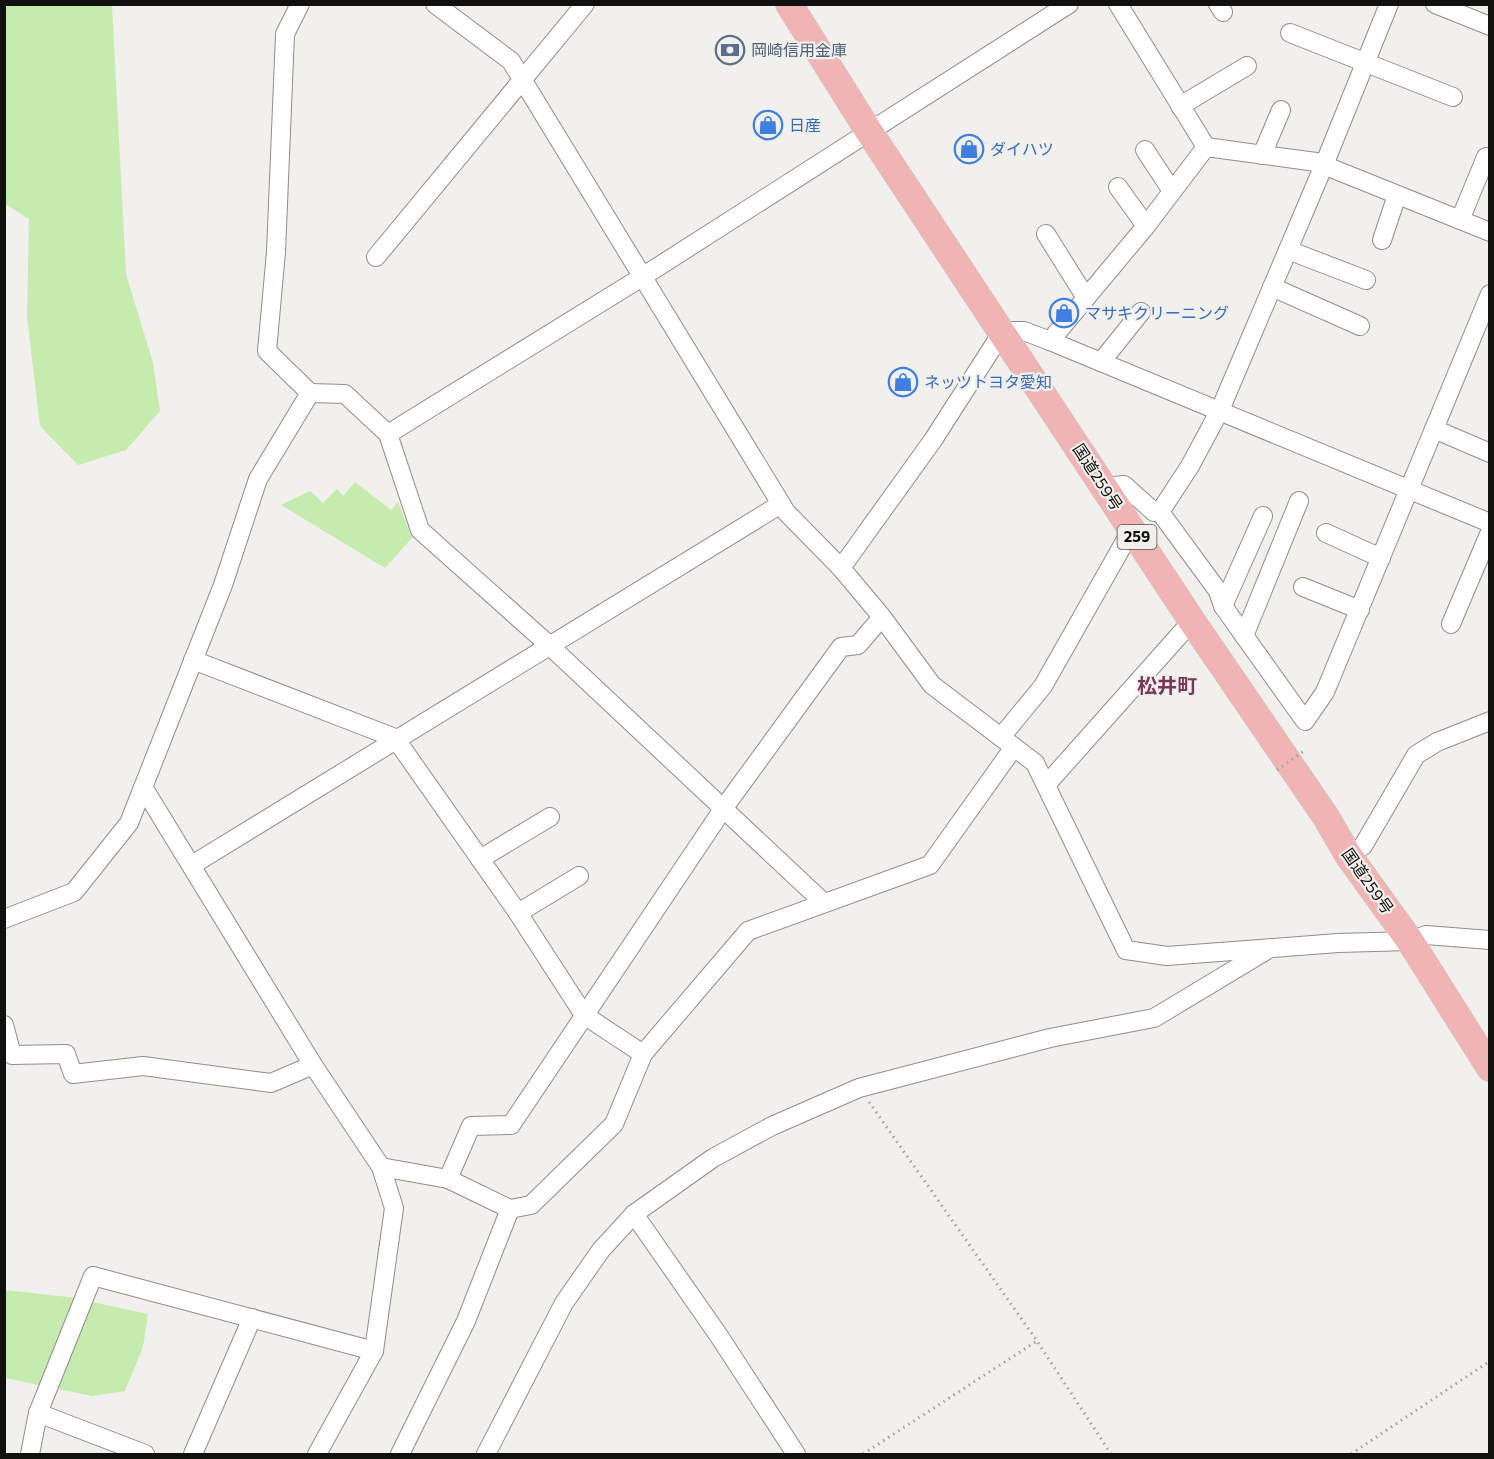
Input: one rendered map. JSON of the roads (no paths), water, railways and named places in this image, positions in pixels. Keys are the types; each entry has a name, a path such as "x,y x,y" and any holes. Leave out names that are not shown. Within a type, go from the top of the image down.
{"highway":[{"name":"国道259号","path":"789,4 868,130 1003,331 1192,621 1326,817 1348,855 1410,941 1490,1068"}],"street":[{"path":"300,4 285,34 276,252 267,351 310,393 345,394 388,434 420,530 550,646 825,903"},
{"path":"435,4 511,61 781,504 841,568 882,617 932,685 1035,763 1126,950 1167,956 1271,947 1410,941 1425,935 1490,940"},
{"path":"376,257 585,4"},
{"path":"388,434 642,277 868,130 1069,4"},
{"path":"1118,4 1206,147"},
{"path":"1160,512 1190,466 1220,410 1324,165 1389,4"},
{"path":"1435,4 1490,26"},
{"path":"1290,33 1453,97"},
{"path":"1180,106 1247,66"},
{"path":"1262,154 1281,110"},
{"path":"1206,147 1316,162 1490,232"},
{"path":"1050,341 1146,225 1206,147"},
{"path":"1145,150 1172,191"},
{"path":"1460,220 1486,157"},
{"path":"1118,187 1146,225"},
{"path":"1382,240 1397,195"},
{"path":"1046,234 1086,298"},
{"path":"1288,250 1366,280"},
{"path":"1272,287 1360,326"},
{"path":"1160,512 1218,591 1223,606 1305,721 1326,692 1490,294"},
{"path":"1101,362 1141,312"},
{"path":"841,568 933,440 1003,331 1024,332 1050,341 1490,523"},
{"path":"4,919 74,892 129,823 223,585 258,479 310,393"},
{"path":"1434,429 1490,453"},
{"path":"1105,488 1124,485 1154,512 1160,512"},
{"path":"1244,636 1299,501"},
{"path":"192,865 395,738 781,504"},
{"path":"1223,606 1263,516"},
{"path":"381,1167 448,1179 510,1209 531,1205 614,1124 643,1054 748,931 930,865 1043,686 1132,529"},
{"path":"1451,624 1490,532"},
{"path":"1326,533 1381,558"},
{"path":"1303,587 1360,610"},
{"path":"448,1179 471,1126 512,1125 723,809 841,647 858,645 882,617"},
{"path":"1046,785 1192,621"},
{"path":"193,660 395,738 518,913 584,1015 643,1054"},
{"path":"1348,855 1363,846 1416,755 1437,742 1490,721"},
{"path":"143,788 314,1065 381,1167 394,1208 374,1351 317,1455"},
{"path":"480,859 550,818"},
{"path":"518,913 579,876"},
{"path":"486,1455 564,1303 601,1250 634,1214 713,1158 772,1126 859,1088 1050,1038 1154,1018 1271,947"},
{"path":"4,1025 12,1055 66,1054 73,1074 143,1066 271,1083 314,1065"},
{"path":"400,1455 466,1321 510,1209"},
{"path":"634,1214 719,1336 796,1455"},
{"path":"30,1455 38,1413 93,1276 374,1351"},
{"path":"194,1455 252,1318"},
{"path":"38,1413 145,1455"}],"place":[{"name":"岡崎信用金庫","path":"730,50"},
{"name":"日産","path":"768,125"},
{"name":"ダイハツ","path":"969,149"},
{"name":"マサキクリーニング","path":"1064,313"},
{"name":"ネッツトヨタ愛知","path":"903,382"}],"district":[{"name":"松井町","path":"1167,686"}]}
